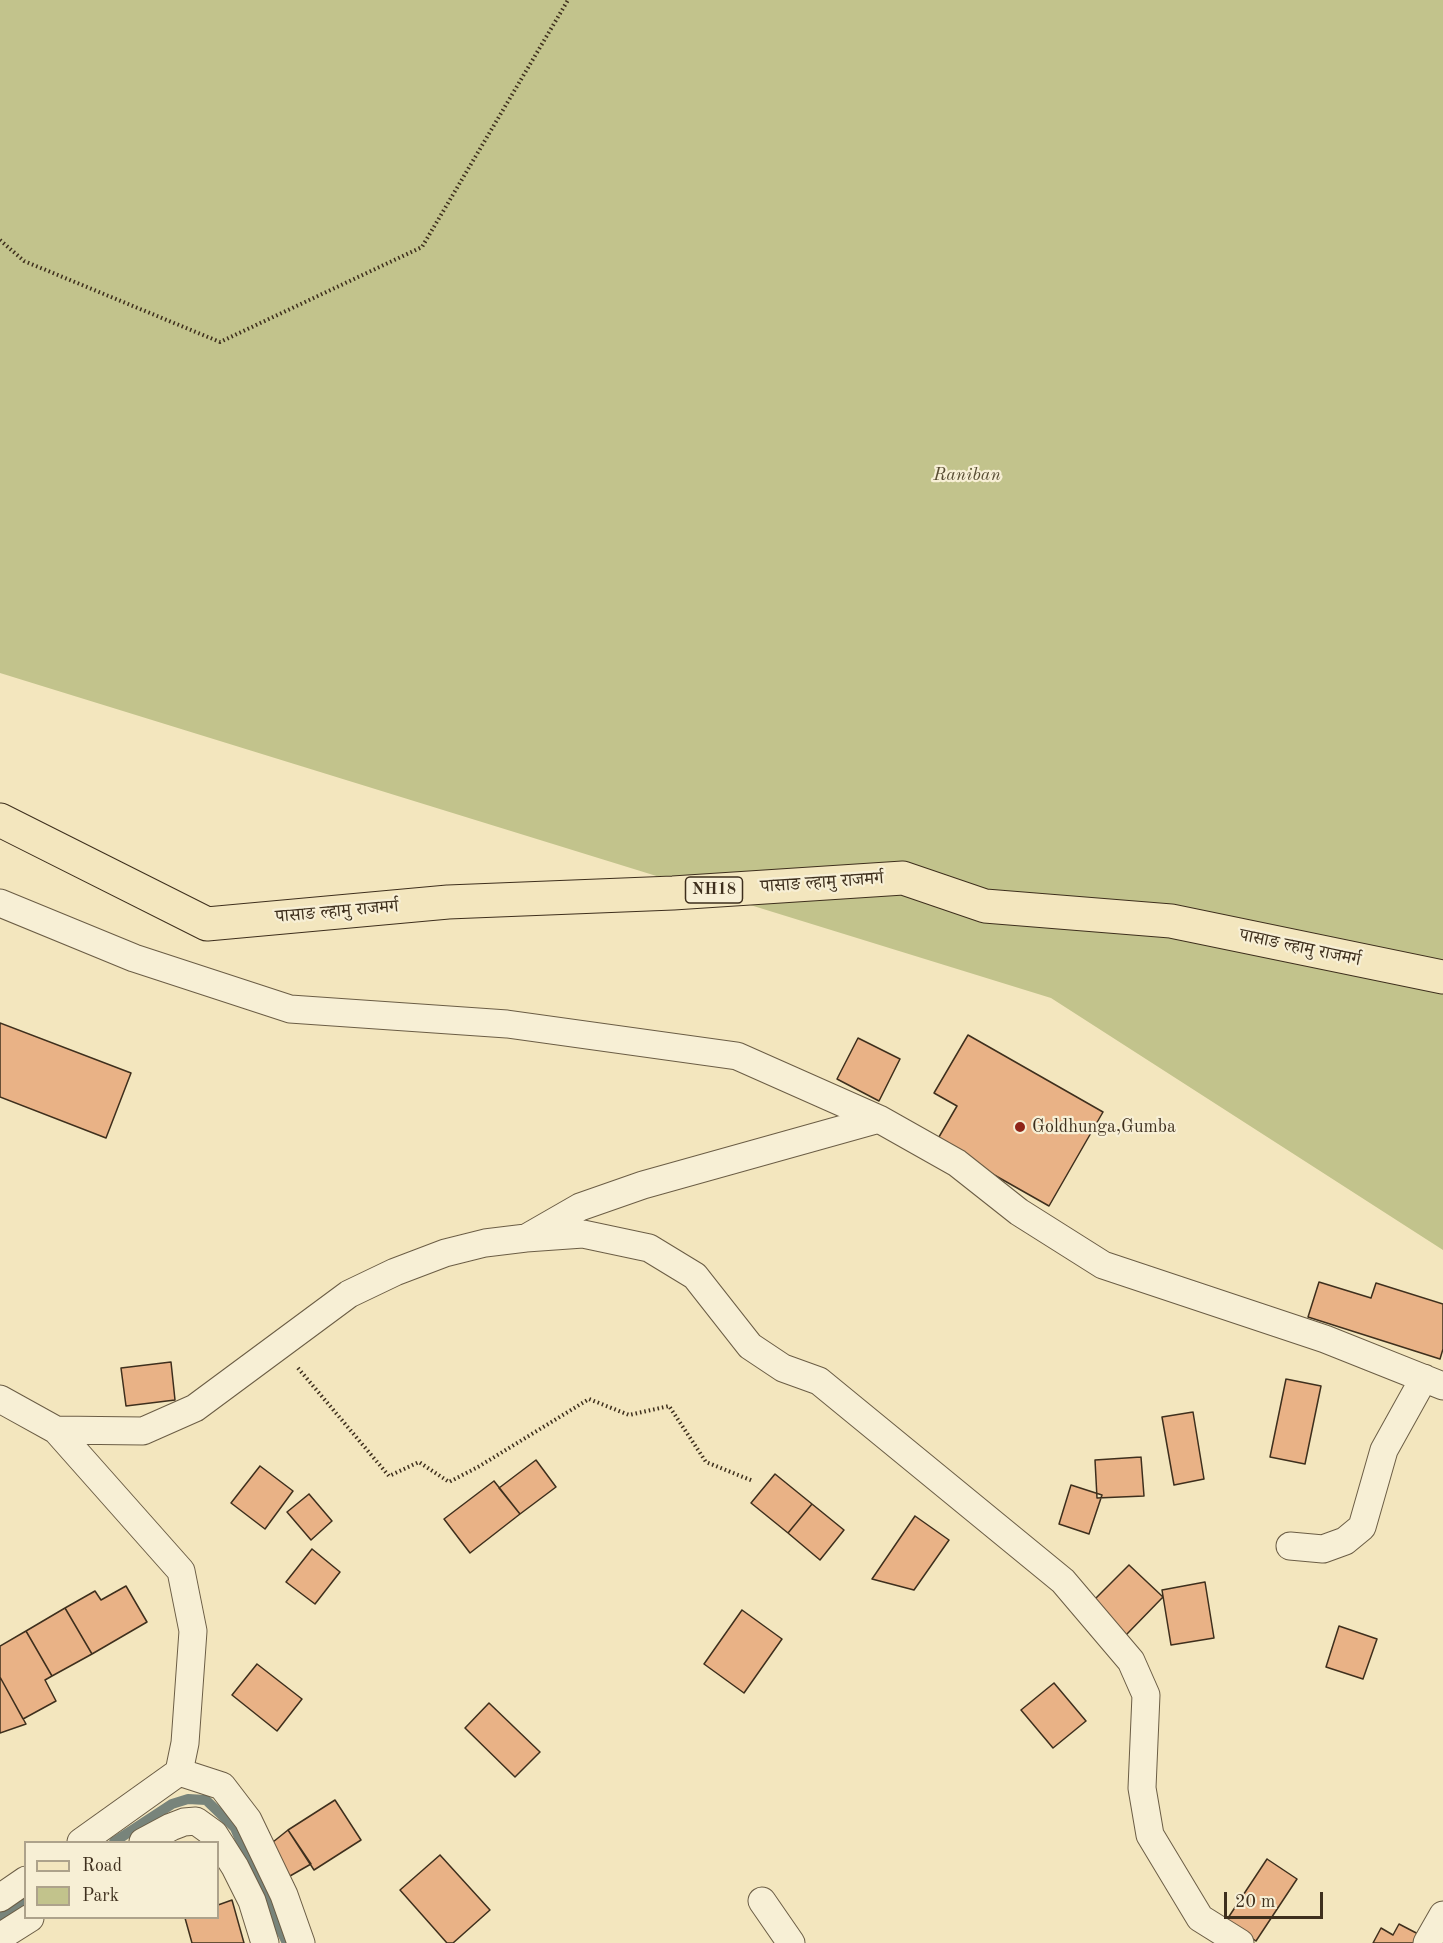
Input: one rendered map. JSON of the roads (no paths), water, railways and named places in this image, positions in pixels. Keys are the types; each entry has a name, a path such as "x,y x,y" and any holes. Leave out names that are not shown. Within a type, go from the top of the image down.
{"main road":[{"name":"पासाङ ल्हामु राजमर्ग","path":"0,820 207,924 448,902 673,893 903,878 986,906 1172,921 1443,977"}],"street":[{"path":"0,903 135,958 290,1009 507,1024 737,1056 879,1119 957,1163 1019,1212 1103,1265 1325,1339 1433,1382 1384,1450 1362,1527 1345,1541 1323,1549 1290,1546"},
{"path":"526,1238 580,1207 633,1189 879,1119"},
{"path":"56,1431 143,1431 195,1408 350,1294 395,1272 445,1253 475,1245 583,1234 649,1248 695,1276 750,1346 783,1368 819,1381 1063,1581 1131,1661 1146,1695 1142,1788 1150,1835 1200,1918 1240,1943"},
{"path":"0,1399 56,1431 181,1571 193,1631 185,1743 179,1772 82,1841"},
{"path":"179,1772 222,1786 248,1820 284,1895 301,1943"},
{"path":"145,1841 171,1827 184,1822 196,1821 214,1834 218,1841"},
{"path":"219,1842 252,1901 265,1943"},
{"path":"0,1898 24,1881"},
{"path":"762,1901 791,1943"},
{"path":"1427,1943 1443,1915"},
{"path":"0,1937 27,1919"}],"waterway":[{"path":"116,1841 172,1804 188,1799 206,1800 235,1828 265,1899 287,1943"},
{"path":"0,1918 24,1902"}],"place":[{"name":"Goldhunga,Gumba","path":"1020,1127"}],"park label":[{"name":"Raniban","path":"967,475"}]}
